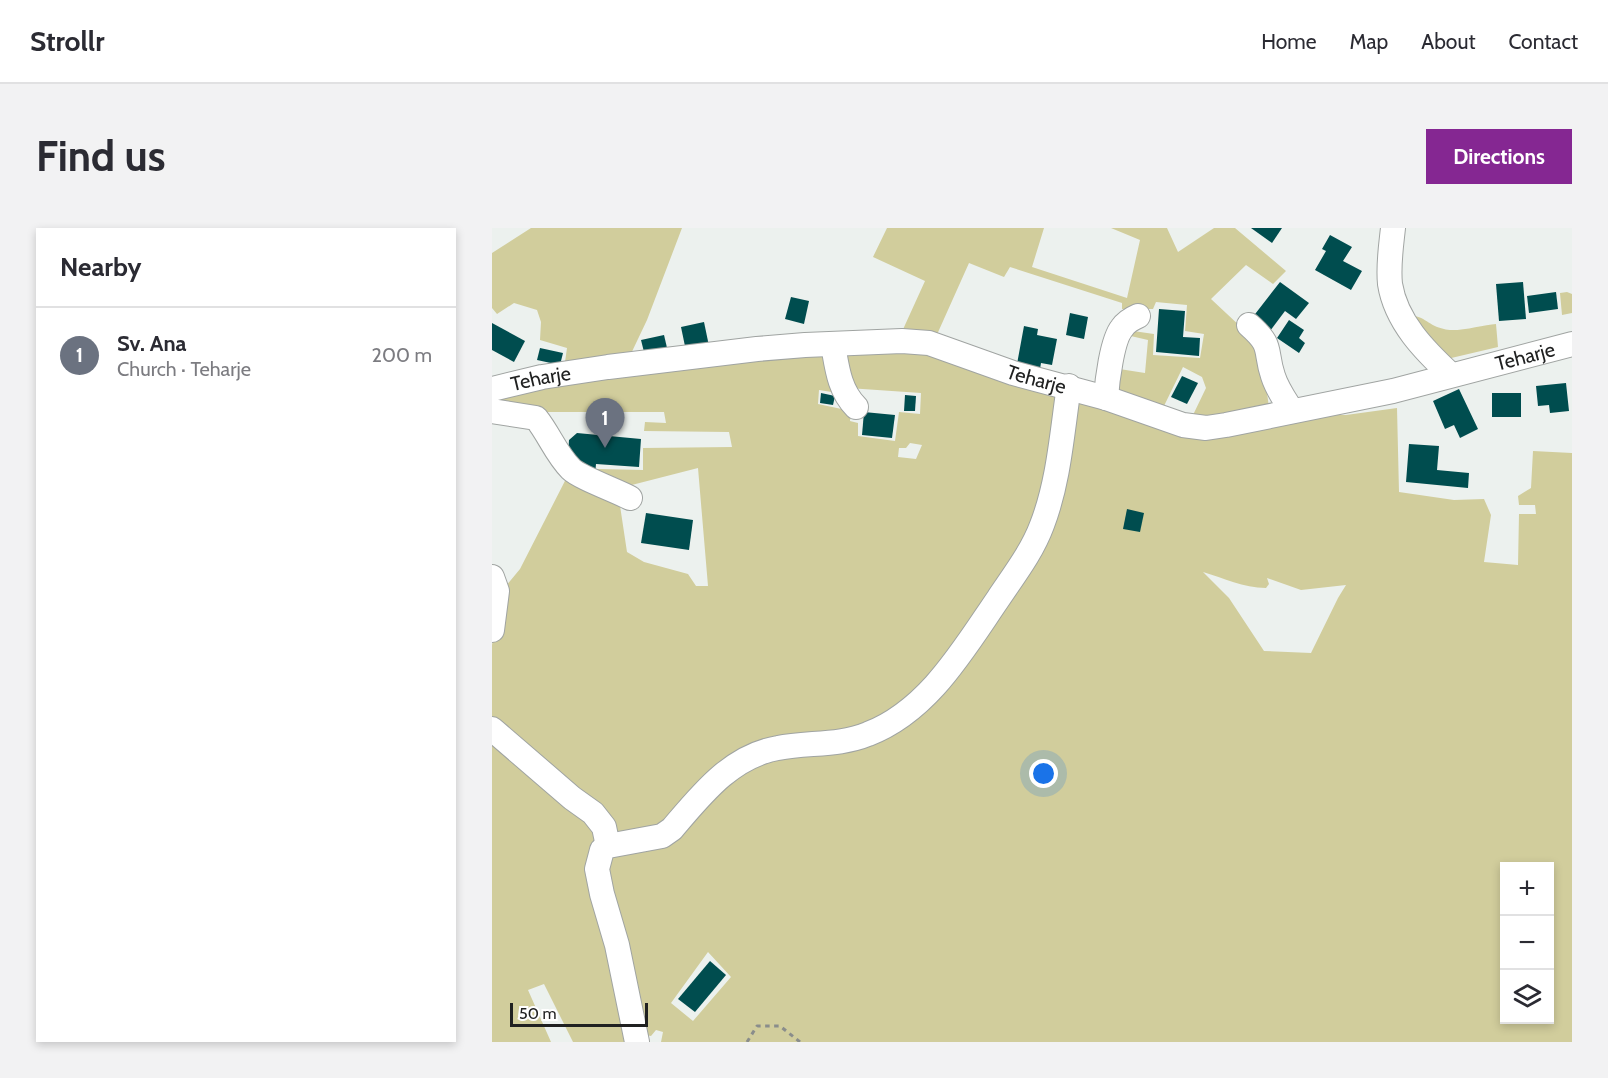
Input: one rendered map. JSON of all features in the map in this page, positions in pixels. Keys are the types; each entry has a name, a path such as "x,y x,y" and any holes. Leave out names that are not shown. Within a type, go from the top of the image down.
{"street":[{"path":"1393,228 1389,261 1390,285 1395,299 1406,323 1423,349 1451,375"},
{"path":"1106,398 1107,378 1120,329 1129,320 1138,316"},
{"path":"1249,326 1263,337 1267,344 1273,377 1292,411"},
{"name":"Teharje","path":"492,389 608,367 781,347 902,341 929,343 1013,373 1069,386 1183,425 1206,428 1393,391 1572,344"},
{"path":"833,345 841,385 846,397 856,406"},
{"path":"637,1042 617,945 597,869 602,850 608,846 662,836 726,771 751,757 777,748 852,740 892,722 917,705 956,661 1033,546 1043,523 1054,483 1069,386"},
{"path":"492,411 536,418 545,429 556,451 572,471 630,498"},
{"path":"492,576 497,591 492,630"},
{"path":"492,729 572,798 593,813 604,828 608,846"}],"path":[{"path":"747,1042 757,1026 780,1026 800,1042"}],"shaded area":[{"path":"531,228 682,228 647,320 628,360 564,369 567,348 540,340 541,322 537,310 514,303 497,314 492,308 492,253"},
{"path":"887,228 1044,228 1032,267 1127,298 1140,240 1111,228 1167,228 1178,252 1214,228 1235,228 1286,271 1273,284 1246,265 1211,299 1257,342 1269,407 1218,420 1193,415 1206,388 1202,377 1183,367 1163,408 1113,393 1113,368 1145,373 1148,340 1122,334 1126,330 1154,334 1153,355 1200,358 1204,334 1185,331 1187,305 1156,302 1153,309 1122,309 1122,303 1010,267 1004,277 969,263 935,339 900,336 925,281 873,257"},
{"path":"1560,293 1572,294 1572,313 1562,315"},
{"path":"1409,315 1449,330 1496,324 1498,347 1447,359"},
{"path":"911,347 1051,392 1058,399 1037,516 976,618 898,713 871,728 776,742 659,833 596,848 633,1042 573,1042 544,984 528,990 551,1042 492,1042 492,645 501,592 520,569 568,475 619,499 627,552 644,562 688,574 696,586 708,586 698,468 620,488 595,475 598,469 643,470 643,448 732,447 729,432 644,431 645,422 666,423 664,412 540,412 492,405 492,394 514,388 829,351 838,393 819,390 818,404 851,411 850,421 858,423 858,436 895,441 899,412 920,414 921,393 848,388 839,354","holes":["910,443 922,445 916,459 898,457 899,448 906,448"]},
{"path":"1077,400 1183,431 1309,415 1346,415 1397,408 1399,492 1454,500 1484,499 1491,515 1484,562 1518,565 1519,514 1536,514 1535,505 1519,505 1518,496 1531,488 1533,451 1572,453 1572,1042 661,1042 663,1032 656,1030 651,1036 645,1035 603,854 647,843 742,767 872,738 1012,587","holes":["1203,572 1241,585 1266,588 1269,584 1267,578 1301,590 1346,585 1311,653 1264,651 1229,598","708,952 731,977 693,1021 671,1003"]}],"building":[{"path":"1251,228 1282,228 1272,243"},
{"path":"1330,235 1352,247 1343,261 1362,271 1351,290 1315,270 1326,251 1322,249"},
{"path":"1280,282 1309,303 1296,319 1285,311 1270,331 1252,318"},
{"path":"1523,282 1526,319 1499,321 1496,284"},
{"path":"1556,292 1558,309 1529,313 1527,296"},
{"path":"791,297 809,301 804,324 785,319"},
{"path":"1159,309 1185,311 1183,337 1200,338 1199,356 1156,352"},
{"path":"1070,313 1088,317 1084,339 1066,335"},
{"path":"1289,320 1304,330 1299,338 1305,343 1299,353 1277,338"},
{"path":"704,322 709,346 686,351 681,327"},
{"path":"492,323 525,341 514,362 492,350"},
{"path":"1024,326 1038,329 1037,335 1057,339 1052,365 1041,363 1040,369 1017,364"},
{"path":"664,335 668,352 645,356 641,340"},
{"path":"540,348 563,353 560,365 537,360"},
{"path":"1182,376 1198,383 1187,404 1171,397"},
{"path":"1566,383 1569,411 1550,413 1549,405 1538,406 1536,386"},
{"path":"1459,389 1478,429 1460,438 1454,425 1445,429 1433,401"},
{"path":"821,393 835,396 833,405 820,403"},
{"path":"1492,393 1521,393 1521,417 1492,417"},
{"path":"905,395 916,396 915,411 904,411"},
{"path":"864,412 895,415 892,438 862,435"},
{"path":"577,433 641,439 639,467 596,464 595,475 568,455 569,440"},
{"path":"1409,444 1439,446 1437,470 1469,473 1468,488 1406,482"},
{"path":"1127,509 1144,513 1140,532 1123,529"},
{"path":"646,513 693,520 689,550 641,543"},
{"path":"710,961 726,975 695,1012 678,999"}],"place":[{"name":"Sv. Ana","path":"605,448"}]}
